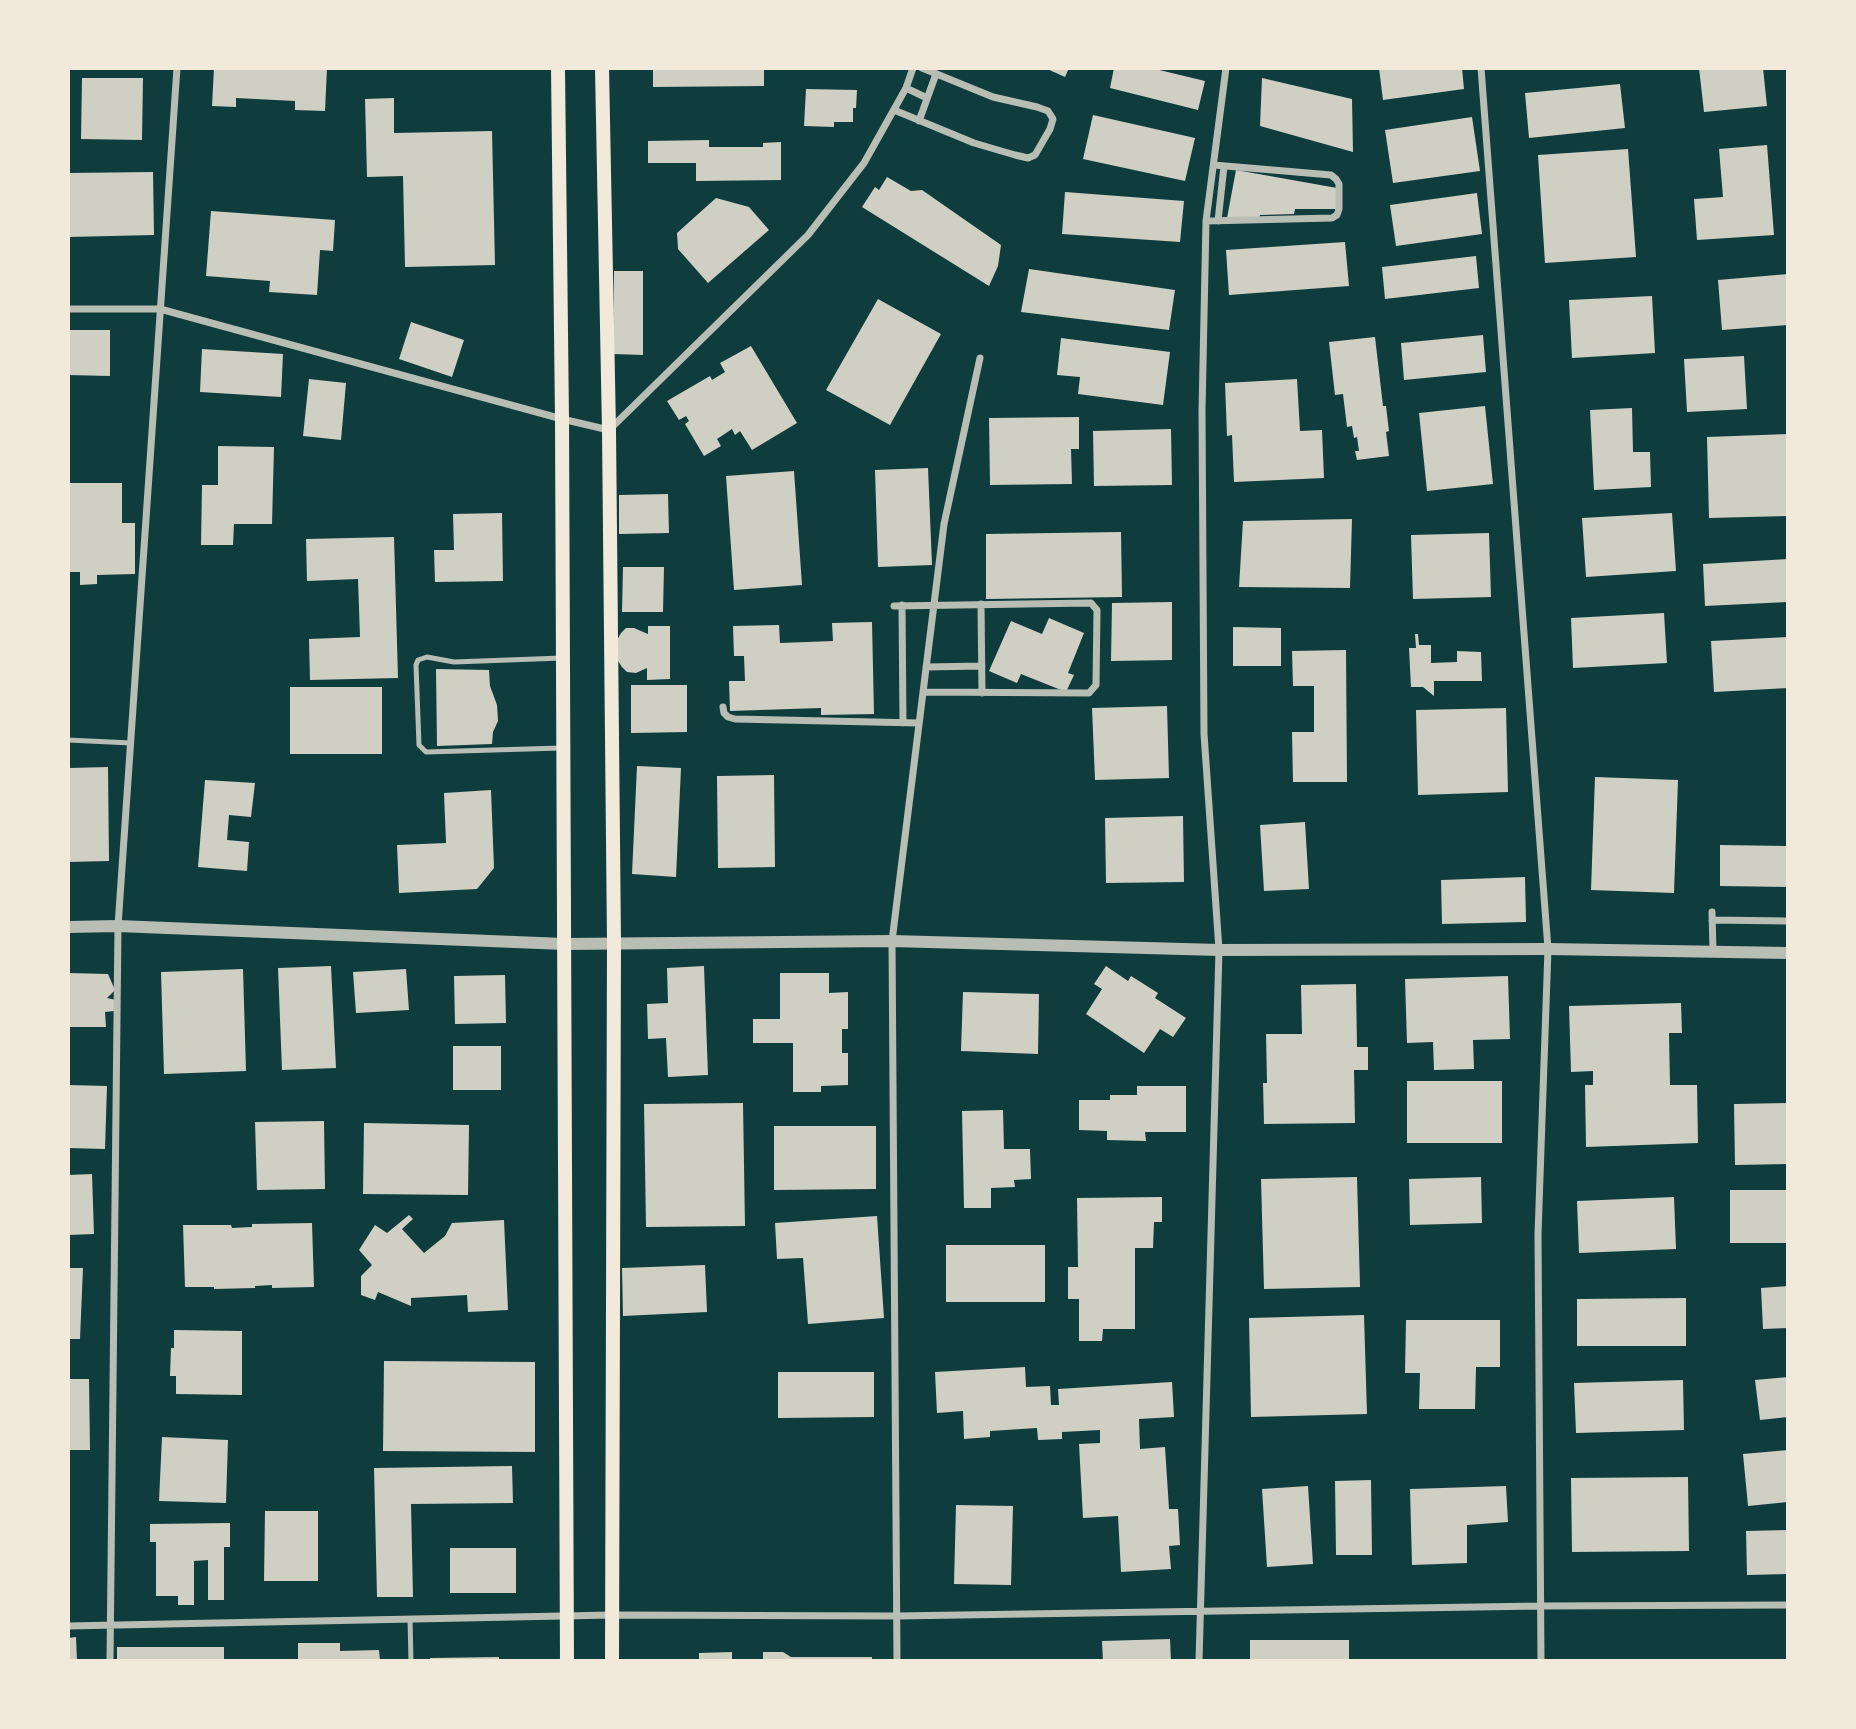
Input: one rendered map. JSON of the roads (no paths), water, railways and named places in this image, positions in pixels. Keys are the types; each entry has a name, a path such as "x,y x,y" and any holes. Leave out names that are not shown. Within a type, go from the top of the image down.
{"main road":[{"path":"558,68 564,748 567,1661"},
{"path":"602,68 614,943 612,1661"}],"street":[{"path":"110,1661 118,926 177,68"},
{"path":"68,309 160,309 609,430 808,235 864,163 906,88 912,68"},
{"path":"894,110 974,143 1028,158 1035,155 1053,119 1048,111 993,97 922,68"},
{"path":"1199,1661 1219,950 1204,734 1202,411 1206,221 1226,68"},
{"path":"1481,68 1548,949 1538,1234 1541,1661"},
{"path":"919,121 936,74"},
{"path":"906,88 927,98"},
{"path":"1206,221 1332,218 1337,215 1339,209 1339,184 1331,176 1214,165"},
{"path":"1218,221 1224,166"},
{"path":"897,1661 892,941 944,524 980,359"},
{"path":"903,723 898,605 1091,603 1095,606 1096,685 1089,693 922,692"},
{"path":"981,604 982,693"},
{"path":"926,667 982,666"},
{"path":"723,707 727,717 735,719 919,723"},
{"path":"1713,952 1712,916 1788,921"},
{"path":"68,927 118,926 564,943 892,941 1219,950 1548,949 1788,953"},
{"path":"68,1626 612,1615 896,1616 1788,1605"}],"lane":[{"path":"563,658 454,662 426,657 418,660 416,665 419,745 426,752 564,748"},
{"path":"68,740 131,743"},
{"path":"410,1619 411,1661"}]}
